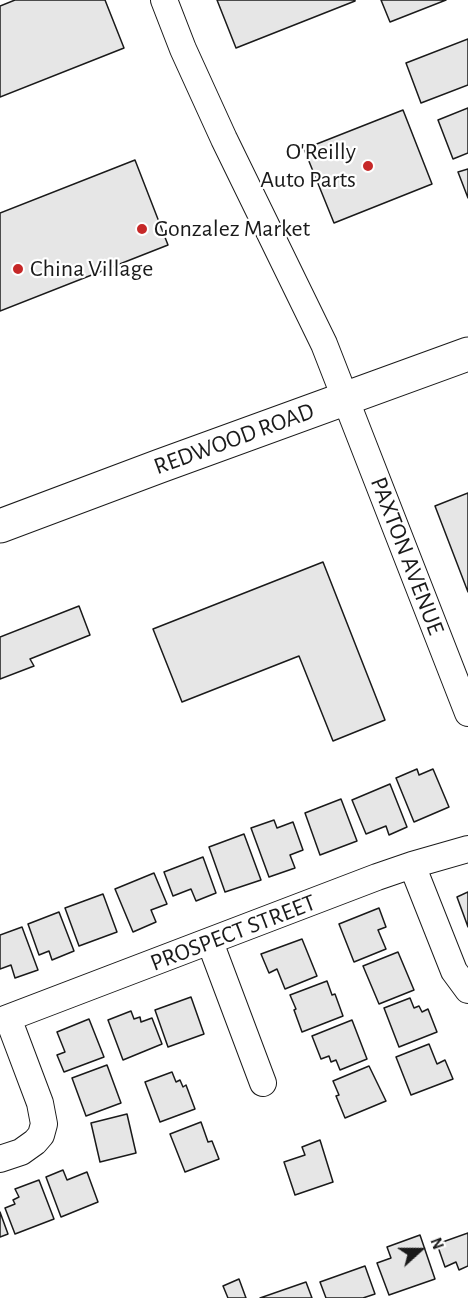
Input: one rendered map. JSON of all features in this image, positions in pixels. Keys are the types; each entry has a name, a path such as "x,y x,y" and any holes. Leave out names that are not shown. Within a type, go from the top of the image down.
{"main road":[{"name":"REDWOOD ROAD","path":"0,526 468,354"}],"street":[{"name":"PAXTON AVENUE","path":"164,0 199,85 249,193 321,337 468,713"},
{"name":"PROSPECT STREET","path":"4,1019 412,865 468,849"},
{"path":"412,865 454,971 468,990"},
{"path":"210,942 263,1083"},
{"path":"0,1159 21,1152 35,1142 41,1135 44,1124 40,1102 4,1019"}],"building":[{"path":"15,0 105,0 124,48 0,97 0,6"},
{"path":"217,0 355,0 355,1 236,48"},
{"path":"381,0 446,0 390,22"},
{"path":"468,39 468,85 421,103 406,63"},
{"path":"468,108 468,153 453,159 438,120"},
{"name":"O'Reilly Auto Parts","path":"403,110 432,184 334,223 304,149"},
{"path":"135,160 168,245 0,311 0,213"},
{"path":"468,169 468,198 458,172"},
{"path":"468,493 468,592 435,506"},
{"path":"323,562 385,720 333,741 299,656 182,702 153,629"},
{"path":"79,606 90,635 30,659 34,666 0,679 0,637"},
{"path":"417,769 419,775 433,769 449,807 414,822 396,778"},
{"path":"390,784 407,827 389,835 386,826 366,834 352,800"},
{"path":"341,799 357,841 320,855 305,813"},
{"path":"274,820 277,828 293,822 303,850 290,855 295,868 269,877 251,828"},
{"path":"244,834 261,880 225,892 209,847"},
{"path":"203,857 216,893 196,901 191,889 173,896 164,872"},
{"path":"154,873 167,904 151,910 156,922 133,932 115,889"},
{"path":"468,892 468,927 457,897"},
{"path":"103,894 117,932 79,946 65,908"},
{"path":"379,908 386,927 378,930 386,949 354,962 339,924"},
{"path":"59,912 74,951 52,960 49,951 39,955 28,924"},
{"path":"22,927 38,970 15,978 11,965 0,969 0,935"},
{"path":"302,939 317,976 285,989 277,969 269,973 261,954"},
{"path":"398,952 414,990 379,1004 363,966"},
{"path":"327,981 332,995 335,994 343,1016 302,1032 290,995"},
{"path":"191,997 204,1034 168,1047 155,1010"},
{"path":"410,998 414,1008 419,1006 422,1012 428,1009 437,1032 399,1047 384,1008"},
{"path":"131,1011 134,1019 140,1017 141,1022 152,1018 162,1044 123,1060 108,1020"},
{"path":"89,1019 104,1057 64,1072 57,1055 65,1052 57,1032"},
{"path":"352,1020 367,1059 340,1070 336,1060 331,1062 329,1056 321,1059 312,1036"},
{"path":"429,1044 437,1064 445,1060 453,1079 411,1095 396,1057"},
{"path":"107,1065 121,1103 86,1116 72,1078"},
{"path":"369,1066 386,1101 345,1118 333,1081"},
{"path":"172,1072 176,1082 180,1080 183,1087 186,1085 195,1109 160,1122 145,1082"},
{"path":"127,1114 136,1153 100,1162 91,1123"},
{"path":"201,1122 208,1142 212,1141 219,1159 185,1172 170,1134"},
{"path":"320,1140 333,1182 295,1195 284,1162 305,1155 302,1147"},
{"path":"63,1170 67,1180 87,1172 98,1202 61,1217 46,1177"},
{"path":"39,1180 54,1219 15,1234 5,1208 15,1204 13,1200 19,1197 15,1189"},
{"path":"0,1212 8,1234 0,1237"},
{"path":"468,1233 468,1266 459,1270 456,1262 445,1267 437,1244"},
{"path":"420,1235 435,1279 389,1295 377,1263 391,1258 387,1247"},
{"path":"365,1266 375,1294 363,1298 326,1298 320,1282"},
{"path":"239,1279 246,1298 228,1298 223,1286"},
{"path":"306,1282 312,1298 260,1298"}],"place":[{"name":"O'Reilly Auto Parts","path":"368,166"},
{"name":"Gonzalez Market","path":"142,229"},
{"name":"China Village","path":"18,269"}]}
